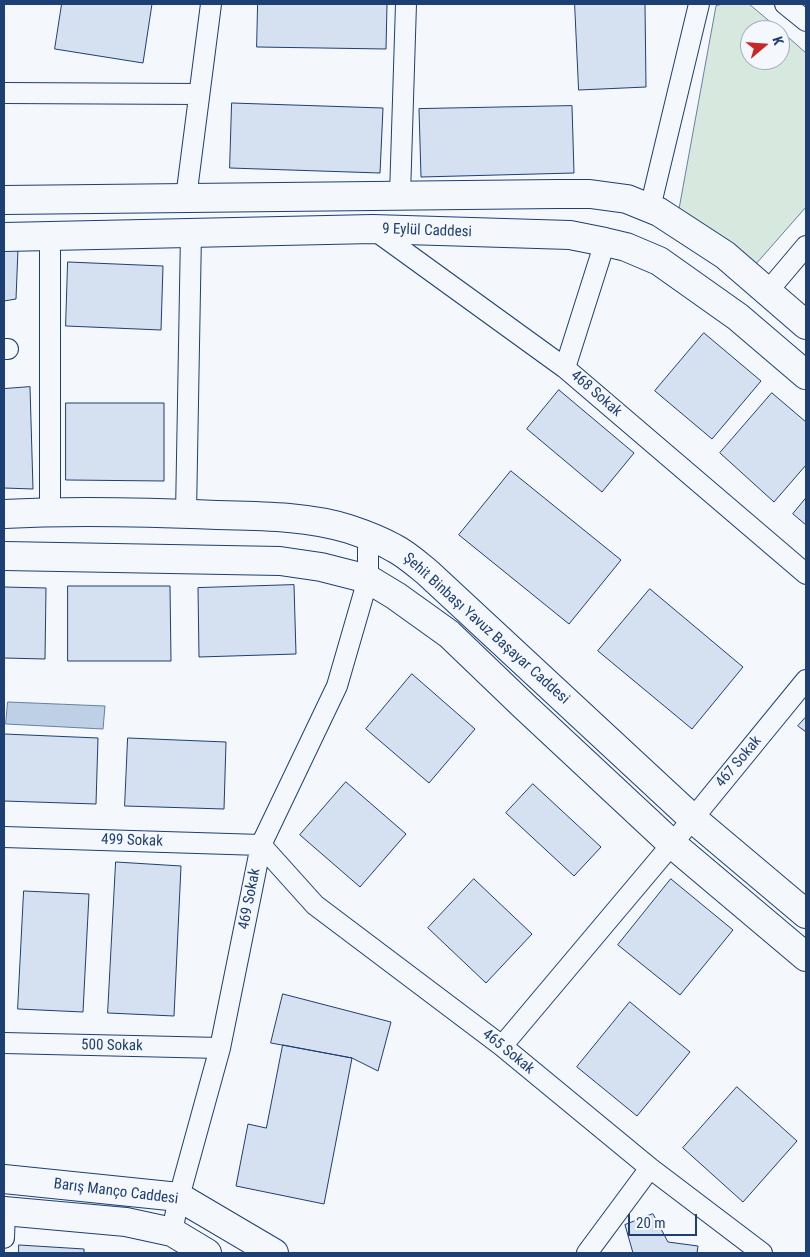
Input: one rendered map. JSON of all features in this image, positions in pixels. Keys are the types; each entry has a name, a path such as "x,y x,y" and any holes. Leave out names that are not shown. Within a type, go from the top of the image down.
{"street":[{"path":"186,198 211,4"},
{"path":"400,195 406,4"},
{"path":"650,208 699,4"},
{"path":"785,4 806,21"},
{"path":"4,93 200,94"},
{"path":"4,200 590,194 627,199 659,212 725,255 806,325"},
{"name":"9 Eylül Caddesi","path":"4,237 373,229 454,233 570,235 626,247 659,261 738,317 806,375"},
{"name":"468 Sokak","path":"373,229 565,368 806,574"},
{"path":"186,514 191,233"},
{"path":"50,236 50,512"},
{"path":"565,368 605,242"},
{"path":"768,291 806,246"},
{"name":"Şehit Binbaşı Yavuz Başayar Caddesi","path":"4,514 50,512 186,514 279,518 320,522 347,528 395,548 428,572 692,818 806,914"},
{"name":"469 Sokak","path":"172,1232 179,1197 220,1048 261,845 337,686 368,579 368,536"},
{"name":"Şehit Binbaşı Yavuz Başayar Caddesi","path":"4,556 280,561 321,567 368,579 396,596 449,634 672,844 806,957"},
{"name":"467 Sokak","path":"502,1046 672,844 806,680"},
{"name":"499 Sokak","path":"4,837 261,845"},
{"name":"465 Sokak","path":"261,845 315,905 502,1046 650,1168 762,1253"},
{"name":"500 Sokak","path":"4,1043 220,1048"},
{"path":"587,1253 650,1168"},
{"name":"Barış Manço Caddesi","path":"4,1179 179,1197 274,1253"},
{"path":"4,1211 4,1238"},
{"name":"Barış Manço Caddesi","path":"4,1211 126,1222 172,1232 207,1253"}],"shaded area":[{"path":"723,4 749,4 768,20 740,20 740,70 790,70 790,39 806,53 806,207 755,265 679,209 716,6"}],"water":[{"path":"8,702 105,706 103,729 6,724"}],"building":[{"path":"62,4 152,4 143,63 55,49"},
{"path":"258,4 387,4 386,49 257,47"},
{"path":"575,4 645,4 646,87 579,90"},
{"path":"232,103 383,108 380,173 230,168"},
{"path":"572,106 574,173 421,177 419,109"},
{"path":"18,249 16,299 4,301 4,250"},
{"path":"68,262 163,266 161,330 66,326"},
{"path":"704,333 761,381 712,439 655,391"},
{"path":"30,387 33,489 4,488 4,389"},
{"path":"559,390 634,453 602,492 527,429"},
{"path":"772,393 806,422 806,465 774,502 720,453"},
{"path":"66,403 164,403 164,481 66,480"},
{"path":"511,471 621,560 569,624 459,535"},
{"path":"806,498 806,525 793,514"},
{"path":"294,585 296,654 199,657 198,588"},
{"path":"68,586 170,586 171,661 68,661"},
{"path":"4,587 46,588 45,659 4,658"},
{"path":"650,589 743,667 692,729 598,651"},
{"path":"412,674 475,729 429,783 366,729"},
{"path":"806,717 806,732 798,726"},
{"path":"4,734 98,738 96,804 4,801"},
{"path":"128,738 226,742 224,809 125,806"},
{"path":"346,782 406,834 360,887 300,835"},
{"path":"533,784 601,847 574,876 506,813"},
{"path":"116,862 181,866 174,1016 108,1013"},
{"path":"474,879 532,934 486,983 428,928"},
{"path":"671,879 733,930 680,995 618,945"},
{"path":"24,891 89,894 83,1012 18,1009"},
{"path":"283,994 391,1022 378,1071 352,1058 271,1043"},
{"path":"630,1002 690,1052 637,1116 577,1067"},
{"path":"283,1045 352,1058 324,1204 236,1186 248,1124 266,1128"},
{"path":"737,1087 797,1141 743,1202 683,1148"},
{"path":"653,1214 668,1242 698,1246 697,1253 633,1253 625,1225"},
{"path":"19,1245 84,1249 84,1253 19,1253"}]}
